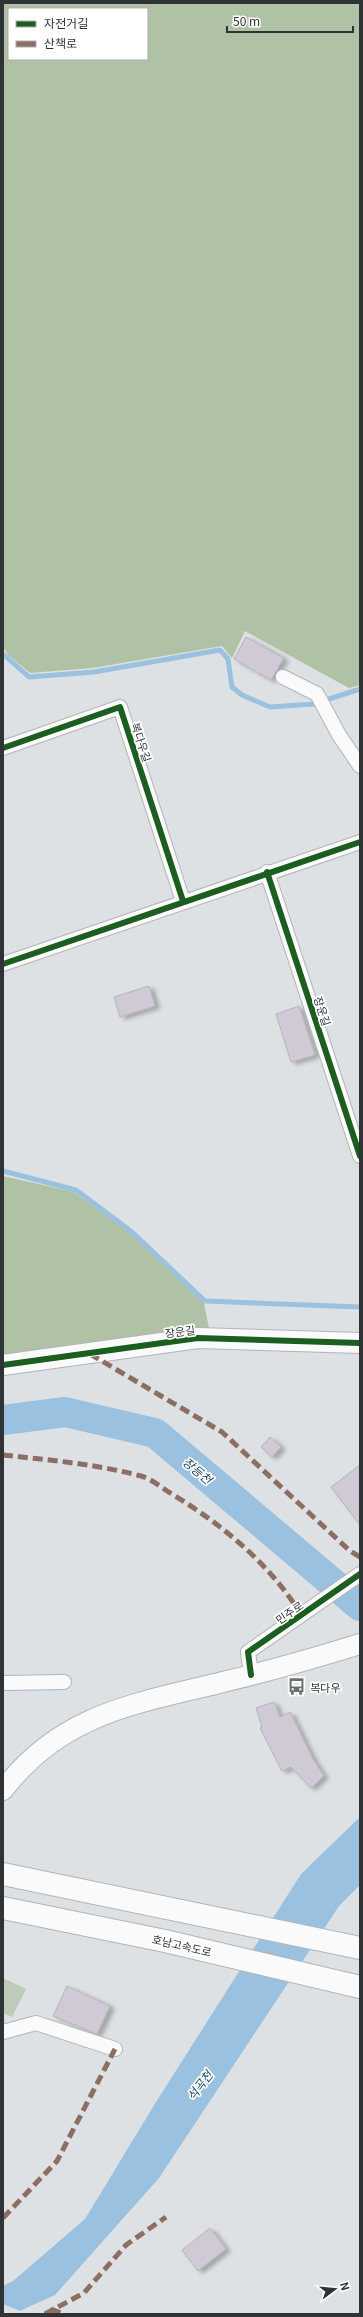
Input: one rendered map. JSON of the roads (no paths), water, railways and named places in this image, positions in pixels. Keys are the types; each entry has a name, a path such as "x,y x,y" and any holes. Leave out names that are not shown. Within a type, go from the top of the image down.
{"highway":[{"path":"3,1874 180,1912 352,1946"},
{"name":"호남고속도로","path":"13,1910 165,1942 360,1987"}],"main road":[{"name":"장운길","path":"3,1365 198,1338 360,1343"},
{"path":"3,1790 26,1764 63,1734 114,1710 251,1675 355,1646"}],"street":[{"path":"283,677 318,694 339,735 360,766"},
{"name":"복다우길","path":"3,748 120,707 184,901"},
{"path":"3,964 267,872 360,842"},
{"name":"장운길","path":"267,872 360,1156"},
{"name":"민주로","path":"251,1675 248,1652 360,1574"},
{"path":"3,1683 64,1682"},
{"path":"3,2032 36,2022 115,2049"}],"water":[{"name":"석곡천","path":"360,1817 360,1885 339,1906 159,2178 55,2295 13,2314 3,2314 3,2286 13,2281 85,2219 156,2102 301,1874"}],"waterway":[{"path":"3,654 29,677 94,672 220,650 228,659 232,687 242,695 270,707 314,704"},
{"path":"329,699 360,689"},
{"path":"3,1171 76,1190 132,1232 205,1301 360,1307"},
{"name":"장등천","path":"3,1420 65,1412 155,1433 360,1606"}],"place":[{"name":"복다우","path":"297,1687"}]}
